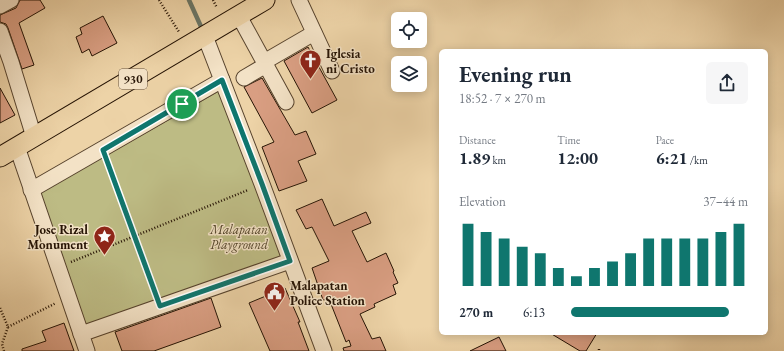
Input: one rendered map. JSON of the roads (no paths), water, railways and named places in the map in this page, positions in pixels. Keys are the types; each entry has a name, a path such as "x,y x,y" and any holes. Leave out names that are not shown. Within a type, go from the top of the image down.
{"main road":[{"name":"930","path":"0,157 265,0"}],"street":[{"path":"0,6 11,0"},
{"path":"299,0 332,71"},
{"path":"239,16 286,102"},
{"path":"0,31 34,137"},
{"path":"244,78 314,33"},
{"path":"205,36 324,351"},
{"path":"32,190 222,80"},
{"path":"17,147 87,351"},
{"path":"81,334 290,261"}],"waterway":[{"path":"189,0 203,31"}],"place":[{"name":"Iglesia ni Cristo","path":"310,80"},
{"name":"Jose Rizal Monument","path":"104,256"},
{"name":"Malapatan Police Station","path":"274,312"}],"park label":[{"name":"Malapatan Playground","path":"239,236"}]}
